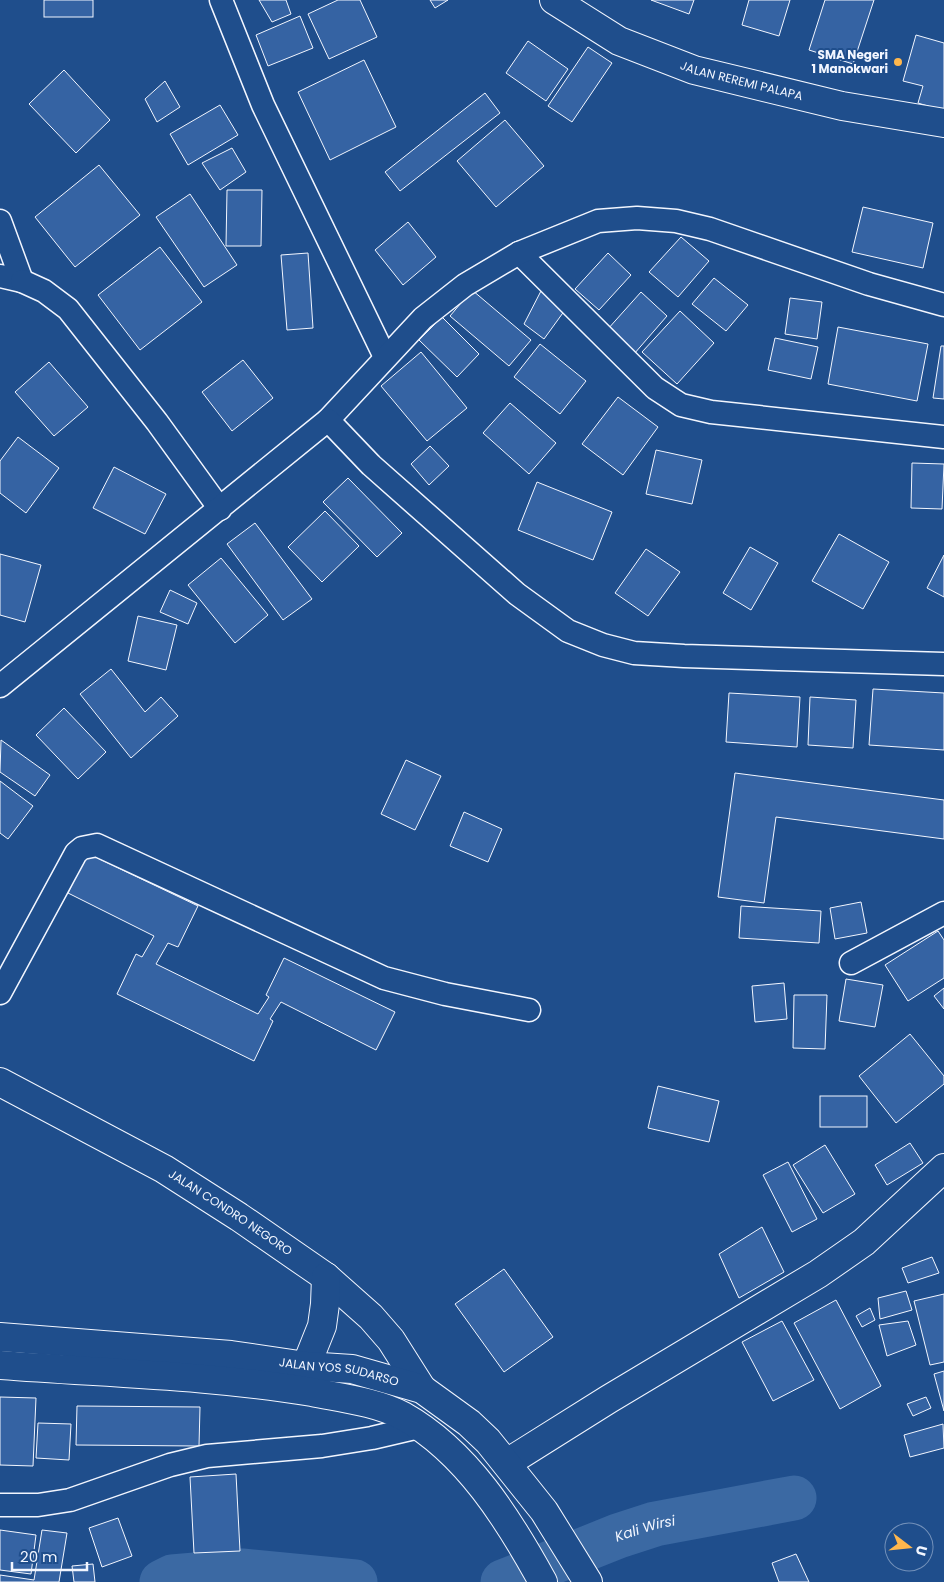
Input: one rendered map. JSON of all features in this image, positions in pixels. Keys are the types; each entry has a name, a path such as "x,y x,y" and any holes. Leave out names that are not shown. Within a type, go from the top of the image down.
{"main road":[{"name":"JALAN REREMI PALAPA","path":"554,0 619,40 694,70 842,106 944,123"},
{"name":"JALAN CONDRO NEGORO","path":"0,1082 164,1169 239,1216 326,1277 371,1317 391,1340 422,1390"},
{"path":"507,1463 609,1399 818,1274 864,1242 944,1168"},
{"path":"306,1366 322,1326 326,1277"},
{"name":"JALAN YOS SUDARSO","path":"0,1337 231,1355 306,1366 352,1370 422,1390 469,1423 507,1463 544,1512 588,1582"},
{"name":"JALAN YOS SUDARSO","path":"0,1365 104,1370 264,1384 343,1398 380,1407 402,1416 419,1426 454,1455 512,1527 543,1582"}],"street":[{"path":"221,0 263,105 385,357"},
{"path":"0,684 220,509 328,420 385,357 424,318 465,285 519,253 598,221 637,218 676,221 710,229 869,284 944,305"},
{"path":"0,221 22,281"},
{"path":"519,253 654,388 681,405 710,412 944,437"},
{"path":"0,276 22,281 44,291 68,309 157,422 220,509"},
{"path":"328,420 371,465 517,594 568,631 603,645 634,652 684,656 944,664"},
{"path":"0,993 76,853 82,848 97,845 384,978 445,994 529,1010"},
{"path":"851,962 944,913"},
{"path":"0,1504 38,1505 70,1500 170,1465 207,1456 322,1446 372,1438 419,1426"}],"building":[{"path":"44,0 93,0 93,17 44,17"},
{"path":"259,0 286,0 291,14 272,22"},
{"path":"338,0 360,0 377,37 329,59 308,14"},
{"path":"430,0 448,0 435,8"},
{"path":"651,0 694,0 689,14"},
{"path":"749,0 790,0 779,36 742,25"},
{"path":"825,0 874,0 853,64 809,50"},
{"path":"300,16 313,48 268,66 256,35"},
{"path":"916,35 944,43 944,111 918,103 923,86 903,81"},
{"path":"528,41 568,69 546,101 506,73"},
{"path":"588,47 612,63 572,122 548,106"},
{"path":"364,60 396,127 330,160 298,92"},
{"path":"64,70 110,120 76,153 29,104"},
{"path":"165,81 180,107 157,122 145,99"},
{"path":"485,93 500,113 400,191 385,172"},
{"path":"220,105 238,135 188,165 170,134"},
{"path":"505,120 544,166 496,207 457,161"},
{"path":"232,148 246,172 220,190 202,163"},
{"path":"99,165 140,215 75,267 35,217"},
{"path":"227,190 262,190 261,246 226,246"},
{"path":"190,194 237,265 204,287 156,217"},
{"path":"863,207 933,223 923,268 852,252"},
{"path":"408,222 436,257 403,285 375,250"},
{"path":"681,237 709,261 678,297 649,272"},
{"path":"160,247 202,302 140,350 98,295"},
{"path":"308,253 313,328 287,330 281,255"},
{"path":"608,253 631,275 599,310 575,289"},
{"path":"714,278 748,305 726,331 692,304"},
{"path":"542,289 565,310 544,339 524,324"},
{"path":"472,290 531,340 509,366 450,316"},
{"path":"641,292 667,316 634,354 607,330"},
{"path":"790,298 822,302 817,339 785,334"},
{"path":"680,311 714,343 677,384 642,352"},
{"path":"442,317 479,354 457,377 419,340"},
{"path":"838,327 928,344 917,401 828,384"},
{"path":"775,338 818,347 811,379 768,370"},
{"path":"540,344 586,381 560,414 514,377"},
{"path":"941,346 944,346 944,399 933,398"},
{"path":"421,352 467,408 427,441 381,386"},
{"path":"243,360 273,398 232,431 202,392"},
{"path":"49,362 88,407 54,436 15,392"},
{"path":"618,397 658,427 623,475 582,444"},
{"path":"510,403 556,443 529,474 483,433"},
{"path":"18,437 59,468 26,513 0,493 0,461"},
{"path":"430,446 449,466 429,485 411,464"},
{"path":"656,450 702,460 692,504 646,494"},
{"path":"912,463 944,464 942,509 911,508"},
{"path":"114,467 166,494 145,534 93,508"},
{"path":"348,478 402,533 377,557 323,502"},
{"path":"537,482 612,512 593,560 518,530"},
{"path":"325,511 359,546 322,582 288,547"},
{"path":"255,523 312,599 283,620 227,544"},
{"path":"839,534 889,562 863,609 812,581"},
{"path":"750,547 778,563 751,610 723,593"},
{"path":"646,549 680,572 648,616 615,593"},
{"path":"0,554 41,565 25,622 0,615"},
{"path":"944,555 944,597 927,588"},
{"path":"221,558 268,615 235,643 188,585"},
{"path":"170,590 197,603 188,624 160,612"},
{"path":"138,616 177,625 166,670 128,661"},
{"path":"111,669 145,712 161,697 178,716 131,758 80,694"},
{"path":"873,689 944,693 944,750 869,745"},
{"path":"729,693 800,697 797,747 726,742"},
{"path":"810,697 856,700 853,748 808,745"},
{"path":"64,708 106,752 78,779 36,735"},
{"path":"1,740 50,775 35,796 0,772"},
{"path":"406,760 441,776 415,830 381,814"},
{"path":"735,773 944,800 944,839 776,817 764,903 718,897"},
{"path":"0,781 33,806 8,839 0,833"},
{"path":"464,812 502,829 488,862 450,846"},
{"path":"87,853 198,906 178,947 168,943 156,964 258,1014 269,997 266,995 284,958 395,1012 376,1050 281,1002 270,1019 273,1021 254,1061 117,994 136,954 142,957 154,936 68,893"},
{"path":"861,902 867,933 835,939 830,908"},
{"path":"741,906 821,911 819,943 739,938"},
{"path":"938,931 944,940 944,978 908,1001 885,965"},
{"path":"846,979 883,985 875,1027 839,1021"},
{"path":"784,983 787,1019 755,1022 752,986"},
{"path":"944,988 944,1009 934,996"},
{"path":"794,995 827,995 825,1049 793,1048"},
{"path":"910,1034 944,1076 944,1084 896,1123 859,1076"},
{"path":"658,1086 719,1101 709,1142 648,1128"},
{"path":"820,1096 867,1096 867,1127 820,1127"},
{"path":"910,1143 923,1163 887,1185 875,1165"},
{"path":"825,1145 855,1194 823,1213 793,1165"},
{"path":"788,1162 817,1219 792,1232 763,1175"},
{"path":"762,1227 784,1272 739,1298 719,1254"},
{"path":"932,1257 939,1273 908,1283 902,1268"},
{"path":"504,1269 553,1337 504,1372 455,1304"},
{"path":"906,1291 912,1310 880,1319 878,1298"},
{"path":"944,1294 944,1362 930,1365 914,1301"},
{"path":"836,1300 881,1386 840,1409 794,1323"},
{"path":"870,1308 875,1320 862,1327 856,1316"},
{"path":"782,1321 814,1380 773,1401 742,1342"},
{"path":"908,1321 916,1345 887,1356 879,1325"},
{"path":"944,1371 944,1411 934,1374"},
{"path":"0,1397 36,1398 33,1466 0,1465"},
{"path":"926,1397 931,1408 913,1416 907,1404"},
{"path":"77,1406 200,1407 199,1446 76,1445"},
{"path":"38,1423 71,1424 69,1460 36,1458"},
{"path":"943,1424 944,1448 910,1457 904,1435"},
{"path":"236,1474 240,1551 194,1553 190,1477"},
{"path":"118,1518 132,1556 102,1567 89,1528"},
{"path":"0,1530 36,1535 31,1574 0,1570"},
{"path":"42,1530 67,1533 59,1582 0,1582 0,1575 34,1580"},
{"path":"796,1554 809,1582 779,1582 772,1563"},
{"path":"93,1564 95,1582 74,1582 72,1566"}],"waterway":[{"name":"Kali Wirsi","path":"503,1582 618,1536 655,1524 794,1498"},
{"name":"Kali Wirsi","path":"162,1582 172,1577 242,1571 355,1582"}],"place":[{"name":"SMA Negeri 1 Manokwari","path":"898,62"}]}
